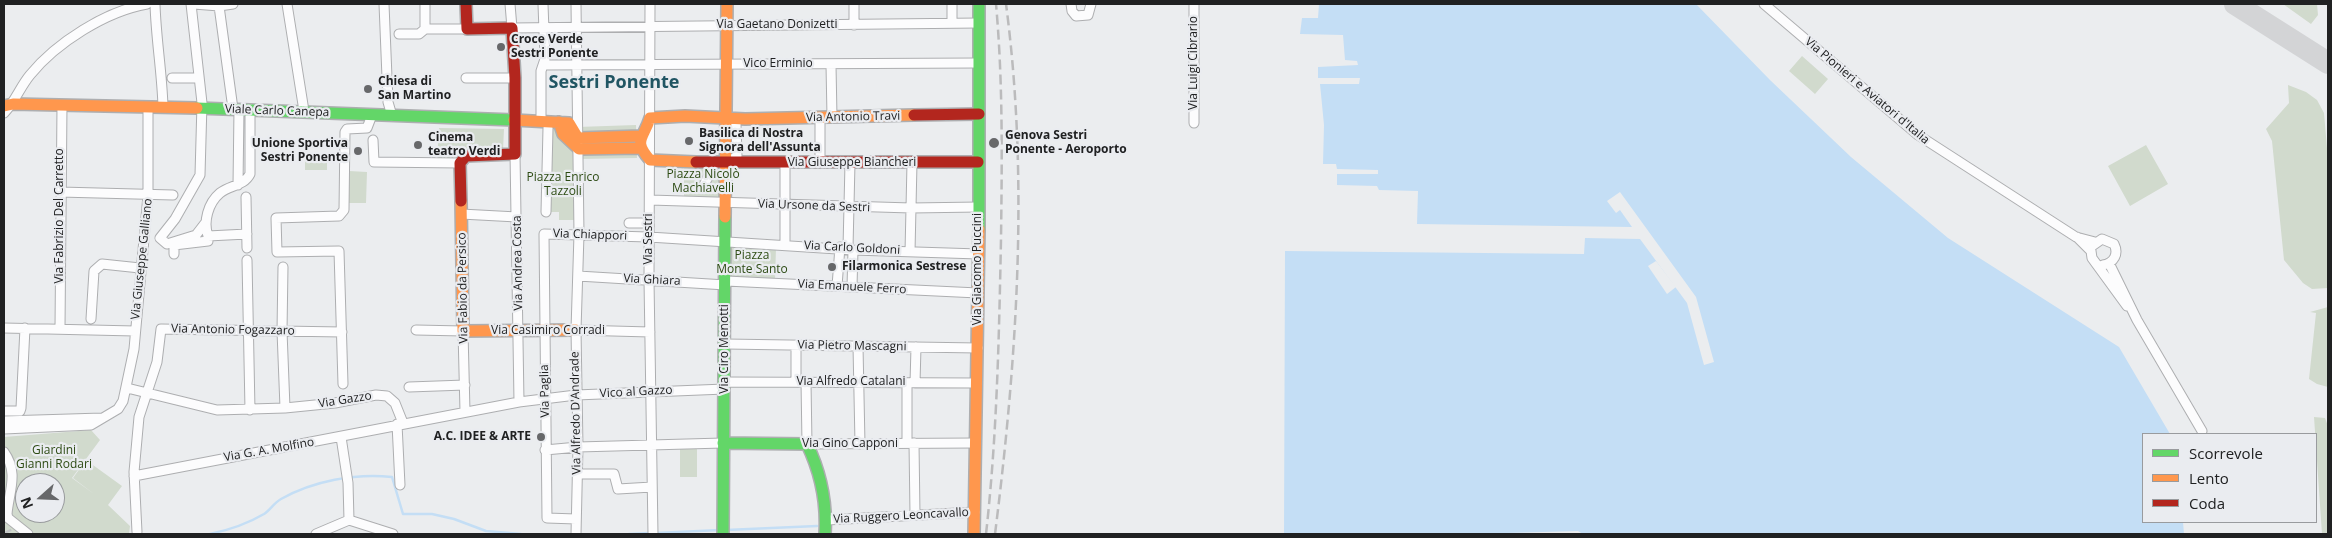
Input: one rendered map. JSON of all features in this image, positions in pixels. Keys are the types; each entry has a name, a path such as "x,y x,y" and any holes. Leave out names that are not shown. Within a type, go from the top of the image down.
{"street":[{"path":"4,113 28,77 51,54 103,19 147,4"},
{"path":"155,4 156,38 162,71 162,107"},
{"path":"206,222 196,235 167,244 160,238 175,219 200,175 202,108 193,4 219,6 233,4"},
{"path":"287,4 304,111"},
{"path":"384,4 388,102 392,116"},
{"path":"425,4 425,29"},
{"path":"466,4 467,29"},
{"path":"373,140 374,162 460,163 466,156 515,154 515,78 510,4"},
{"path":"543,4 545,59 542,68 546,212"},
{"name":"Via Alfredo D'Andrade","path":"576,4 579,145 576,330 578,447 576,533"},
{"name":"Via Sestri","path":"650,4 649,280 653,533"},
{"name":"Via Ciro Menotti","path":"723,534 726,201 720,163 727,118 727,4"},
{"path":"854,4 854,25"},
{"path":"952,4 952,23"},
{"name":"Via Giacomo Puccini","path":"974,534 979,254 979,4"},
{"path":"1071,4 1073,12 1081,17 1088,15 1091,4"},
{"name":"Via Luigi Cibrario","path":"1194,4 1194,123"},
{"name":"Via Pionieri e Aviatori d'Italia","path":"1764,4 1918,135 2093,247 2104,239 2112,242 2116,250 2111,262"},
{"path":"174,254 174,245 208,241 205,228 207,212 221,192 247,179 250,172 241,109 219,6"},
{"name":"Via Gaetano Donizetti","path":"544,27 979,23"},
{"path":"399,34 419,34 425,29 544,27"},
{"name":"Vico Erminio","path":"542,68 577,63 979,63"},
{"path":"831,64 832,117"},
{"path":"172,78 199,78"},
{"path":"466,78 515,78"},
{"name":"Viale Carlo Canepa","path":"8,105 241,109 516,121 544,124 559,122 569,124 579,145"},
{"name":"Via Fabrizio Del Carretto","path":"60,328 62,105"},
{"name":"Via Giuseppe Galliano","path":"105,418 118,409 127,388 134,349 148,195 148,107"},
{"name":"Via Antonio Travi","path":"650,118 685,116 820,118 979,114"},
{"path":"343,384 339,251 277,252 276,218 339,216 344,210 345,132 367,128 372,115"},
{"path":"650,118 647,127 640,136 640,148 650,160"},
{"path":"820,118 820,163"},
{"path":"544,124 579,145 640,148"},
{"path":"579,145 640,136"},
{"name":"Via Andrea Costa","path":"515,154 519,402"},
{"name":"Via Giuseppe Biancheri","path":"650,160 720,163 978,162"},
{"path":"910,252 912,162"},
{"name":"Via Fabio da Persico","path":"460,163 465,412"},
{"path":"703,187 720,163"},
{"path":"785,163 785,245"},
{"path":"850,163 847,248 852,286"},
{"path":"60,192 173,196"},
{"path":"246,197 247,248"},
{"name":"Via Ursone da Sestri","path":"650,200 726,201 731,204 979,208"},
{"path":"461,214 517,217"},
{"path":"629,223 649,223"},
{"path":"208,236 247,234"},
{"name":"Via Chiappori","path":"544,234 649,237 726,243"},
{"name":"Via Paglia","path":"544,234 547,518 576,519"},
{"name":"Via Carlo Goldoni","path":"726,243 979,254"},
{"path":"2093,247 2097,263 2125,300 2202,431"},
{"path":"837,286 847,248"},
{"path":"247,260 250,410"},
{"path":"2097,263 2111,262 2125,300"},
{"path":"91,319 94,271 102,264 140,268"},
{"path":"282,267 285,408"},
{"name":"Via Ghiara","path":"578,276 726,283"},
{"name":"Via Emanuele Ferro","path":"726,283 852,286 978,293"},
{"path":"4,328 135,330"},
{"path":"4,411 20,411 21,408 25,328"},
{"name":"Via Antonio Fogazzaro","path":"137,532 134,474 139,417 157,362 161,329 342,332"},
{"name":"Via Casimiro Corradi","path":"416,330 650,332"},
{"name":"Via Pietro Mascagni","path":"726,344 978,348"},
{"path":"796,345 796,382"},
{"path":"858,346 860,444"},
{"path":"915,515 910,443 911,382 916,347"},
{"name":"Via Alfredo Catalani","path":"725,386 796,382 977,383"},
{"path":"806,382 808,444 818,463 827,520 825,534"},
{"path":"409,387 464,385"},
{"name":"Vico al Gazzo","path":"547,399 576,395 725,386"},
{"name":"Via Gazzo","path":"127,388 217,410 285,408 335,403 376,394 387,396 395,403 400,424 400,485"},
{"path":"400,424 519,402 547,399"},
{"path":"4,421 105,418"},
{"path":"4,429 80,427 95,424 105,418"},
{"name":"Via G. A. Molfino","path":"134,474 341,437 400,424"},
{"path":"341,437 348,483 349,520"},
{"path":"545,450 578,447 723,443"},
{"name":"Via Gino Capponi","path":"723,443 976,443"},
{"path":"4,452 13,478 8,518 28,534"},
{"path":"577,474 614,474 618,489 652,488"},
{"name":"Via Ruggero Leoncavallo","path":"827,520 975,512"},
{"path":"316,534 349,520 393,534"}],"green space":[{"path":"2283,4 2317,4 2318,15 2311,24"},
{"path":"1802,56 1828,79 1815,94 1789,71"},
{"path":"2288,85 2306,92 2317,100 2324,113 2328,160 2328,288 2312,289 2303,283 2284,260 2272,141 2266,129 2289,103"},
{"name":"Piazza Enrico Tazzoli","path":"636,125 637,158 579,159 579,220 559,220 559,212 546,212 548,128"},
{"path":"439,128 504,129 503,150 459,154 456,158 437,159"},
{"path":"2146,145 2168,184 2130,206 2108,166"},
{"path":"305,153 327,154 327,170 305,170"},
{"name":"Piazza Nicolò Machiavelli","path":"684,164 722,165 723,199 684,199"},
{"path":"349,171 367,172 366,203 349,203"},
{"name":"Piazza Monte Santo","path":"730,247 776,248 775,280 729,279"},
{"path":"2328,307 2328,387 2317,384 2309,379 2316,313 2310,312"},
{"path":"2314,417 2325,418 2328,426 2328,534 2322,534 2317,433 2315,433"},
{"name":"Giardini Gianni Rodari","path":"91,430 100,440 72,478 94,494 73,478 86,460 122,486 108,505 130,526 129,534 7,534 4,532 4,437"},
{"path":"680,447 697,447 697,477 680,477"}],"water":[{"path":"1319,4 1696,4 1770,80 1851,157 1948,238 2119,347 2169,433 2142,433 2142,523 2183,523 2184,534 1583,534 1578,531 1472,534 1284,534 1285,251 1584,254 1585,238 1640,239 1687,303 1704,365 1714,362 1696,297 1620,192 1607,201 1616,213 1620,210 1632,227 1417,224 1418,191 1379,190 1377,186 1337,185 1337,174 1378,174 1378,170 1337,169 1336,164 1323,164 1324,125 1320,84 1359,84 1360,78 1318,78 1318,67 1358,65 1357,61 1345,60 1343,35 1300,34 1302,18 1318,18"}],"pier":[{"path":"1656,261 1676,287 1667,294 1648,266"}],"waterway":[{"path":"210,534 231,529 251,521 264,514 276,502 307,487 349,477 364,476 392,477 403,514 432,514 454,519 486,531 521,534"},
{"path":"726,530 817,526"},
{"path":"656,533 720,530"},
{"path":"629,534 650,533"}],"taxiway":[{"path":"2235,4 2328,63"}],"railway":[{"path":"986,534 995,424 1001,239 1001,92 996,4"},
{"path":"995,534 1009,402 1017,269 1017,136 1006,4"}],"traffic: fast":[{"path":"979,4 979,229"},
{"path":"197,108 514,120"},
{"path":"723,534 725,217"},
{"path":"723,443 807,444 822,488 825,534"}],"traffic: slow":[{"path":"725,217 727,4"},
{"path":"4,106 13,104 197,108"},
{"path":"696,162 650,160 641,144 642,136 650,118 685,116 745,119 914,115"},
{"path":"514,120 569,123 578,138 640,136"},
{"path":"559,122 563,134 579,149 640,148"},
{"path":"461,201 463,331 576,330"},
{"path":"974,534 979,229"}],"traffic: jam":[{"path":"461,201 460,163 466,156 515,154 515,78 512,28 467,29 466,4"},
{"path":"914,115 979,114"},
{"path":"696,162 978,162"}],"place":[{"name":"Croce Verde Sestri Ponente","path":"501,47"},
{"name":"Chiesa di San Martino","path":"368,89"},
{"name":"Basilica di Nostra Signora dell'Assunta","path":"689,141"},
{"name":"Genova Sestri Ponente - Aeroporto","path":"994,143"},
{"name":"Cinema teatro Verdi","path":"418,145"},
{"name":"Unione Sportiva Sestri Ponente","path":"358,151"},
{"name":"Filarmonica Sestrese","path":"832,267"},
{"name":"A.C. IDEE & ARTE","path":"541,437"}],"district":[{"name":"Sestri Ponente","path":"614,83"}]}
